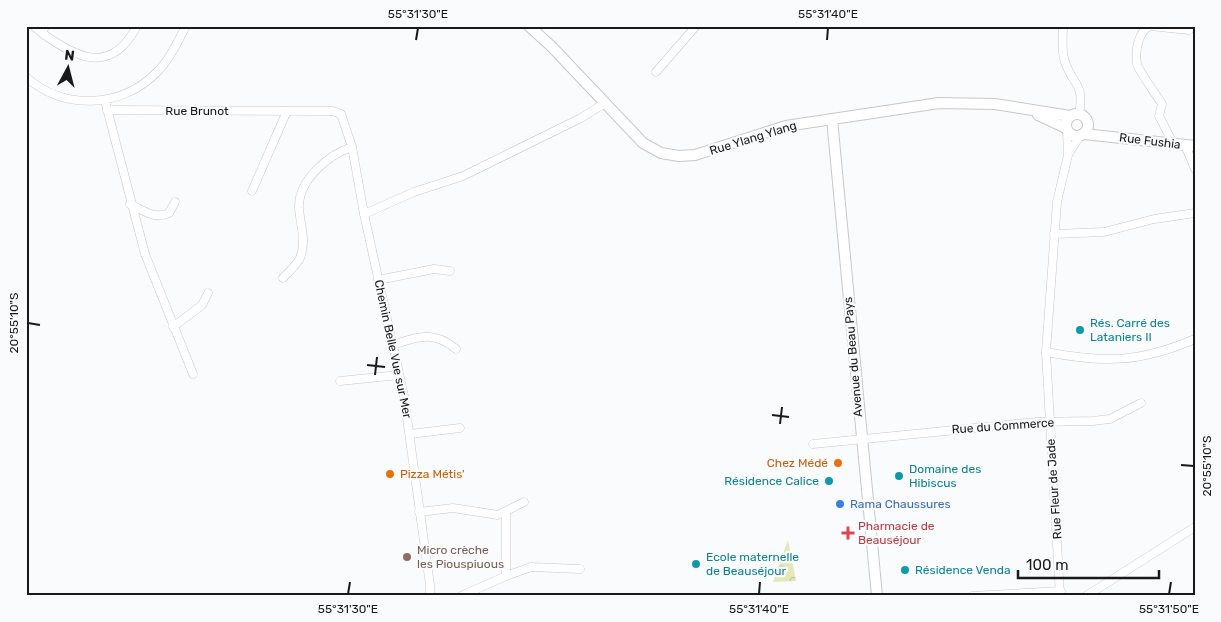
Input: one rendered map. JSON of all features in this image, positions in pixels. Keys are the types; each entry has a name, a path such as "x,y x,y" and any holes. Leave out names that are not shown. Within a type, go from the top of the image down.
{"street":[{"path":"34,26 43,30 66,51 91,57 116,52 125,46 137,26"},
{"path":"26,77 35,85 53,94 74,101 105,100 143,85 158,71 186,26"},
{"name":"Rue Ylang Ylang","path":"529,26 552,47 643,144 661,153 679,156 695,155 714,150 786,126 939,103 966,102 1074,115"},
{"path":"656,72 696,26"},
{"path":"1063,26 1063,57 1079,84 1081,95 1074,115"},
{"path":"1174,143 1159,116 1162,104 1137,63 1139,38 1145,28 1150,26 1189,30"},
{"path":"105,100 144,254 193,374"},
{"path":"364,214 414,192 471,173 582,118 604,103"},
{"name":"Rue Brunot","path":"107,110 333,110"},
{"name":"Chemin Belle Vue sur Mer","path":"333,110 341,114 345,121 352,147 364,214 400,375 410,434 418,512 429,577 430,596"},
{"name":"Rue Ylang Ylang","path":"1028,110 1066,130"},
{"path":"252,191 287,111"},
{"path":"1074,115 1083,116 1088,124 1082,135 1072,136 1066,130 1067,119 1074,115"},
{"name":"Avenue du Beau Pays","path":"832,119 860,438 877,596"},
{"name":"Rue Fushia","path":"1088,124 1106,135"},
{"name":"Rue Fleur de Jade","path":"1060,593 1046,352 1057,202 1068,155 1066,130"},
{"name":"Rue Fleur de Jade","path":"1068,155 1082,135"},
{"name":"Rue Fushia","path":"1082,135 1106,135 1190,145"},
{"path":"1190,145 1195,169"},
{"path":"283,278 299,260 302,252 304,231 299,208 305,188 315,171 328,158 352,147"},
{"path":"130,204 160,216 169,213 175,202"},
{"path":"1054,234 1104,232 1154,219 1195,213"},
{"path":"378,280 434,269 450,271"},
{"path":"173,326 202,305 208,293"},
{"path":"392,345 433,336 448,342 456,349"},
{"path":"1046,352 1095,360 1120,360 1145,356 1195,339"},
{"path":"340,381 400,375"},
{"name":"Rue du Commerce","path":"813,444 860,438 1049,422 1110,419 1141,403"},
{"path":"410,434 460,428"},
{"path":"418,512 453,508 490,515 506,512 524,502"},
{"path":"506,512 506,576"},
{"path":"1086,596 1195,527"},
{"path":"461,596 531,567 580,569"},
{"path":"972,596 1060,593"}],"green space":[{"path":"788,540 796,581 773,582"}],"place":[{"name":"Rés. Carré des Lataniers II","path":"1080,330"},
{"name":"Chez Médé","path":"838,463"},
{"name":"Pizza Métis'","path":"390,474"},
{"name":"Domaine des Hibiscus","path":"899,476"},
{"name":"Résidence Calice","path":"829,481"},
{"name":"Rama Chaussures","path":"840,504"},
{"name":"Pharmacie de Beauséjour","path":"848,533"},
{"name":"Micro crèche les Piouspiuous","path":"407,557"},
{"name":"Ecole maternelle de Beauséjour","path":"696,564"},
{"name":"Résidence Venda","path":"905,570"}]}
